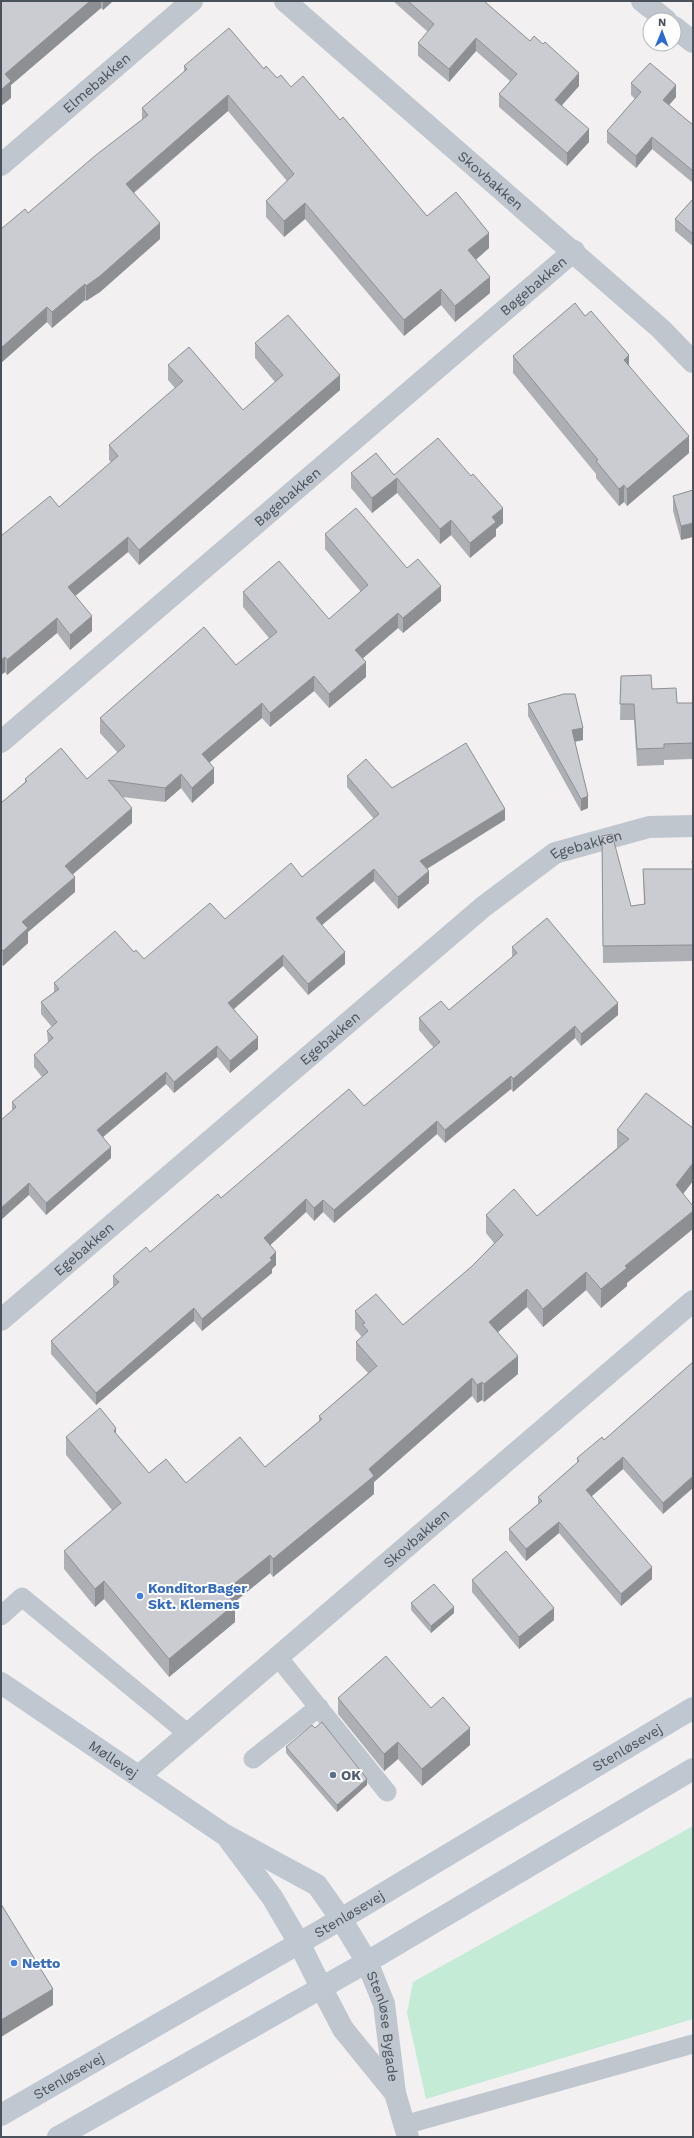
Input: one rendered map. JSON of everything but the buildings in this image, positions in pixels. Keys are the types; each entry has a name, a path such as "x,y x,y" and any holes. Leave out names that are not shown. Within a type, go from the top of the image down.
{"street":[{"name":"Elmebakken","path":"1,165 192,1"},
{"name":"Skovbakken","path":"285,1 574,251 661,329 693,362"},
{"path":"642,1 656,12"},
{"path":"682,33 693,42"},
{"name":"Bøgebakken","path":"1,742 574,251"},
{"name":"Egebakken","path":"1,1320 483,907 555,852 649,826 693,826"},
{"name":"Skovbakken","path":"139,1776 187,1733 693,1301"},
{"name":"Møllevej","path":"1,1683 225,1835 317,1885 341,1919 367,1962"},
{"name":"Stenløsevej","path":"1,2115 341,1919 693,1708"},
{"path":"58,2137 367,1962 693,1769"},
{"name":"Møllevej","path":"225,1835 272,1897 299,1943 321,1987"},
{"name":"Stenløse Bygade","path":"367,1962 384,2004 395,2093 406,2131"},
{"name":"Stenløse Bygade","path":"321,1987 343,2029 395,2093"}],"lane":[{"path":"1,1616 22,1597 187,1733"},
{"path":"277,1656 387,1792"},
{"path":"253,1759 319,1708"},
{"path":"406,2131 693,2044"}],"green space":[{"path":"693,1826 693,2019 426,2099 407,2013 413,1982"}],"place":[{"name":"KonditorBager Skt. Klemens","path":"140,1596"},
{"name":"OK","path":"333,1775"},
{"name":"Netto","path":"14,1963"}]}
